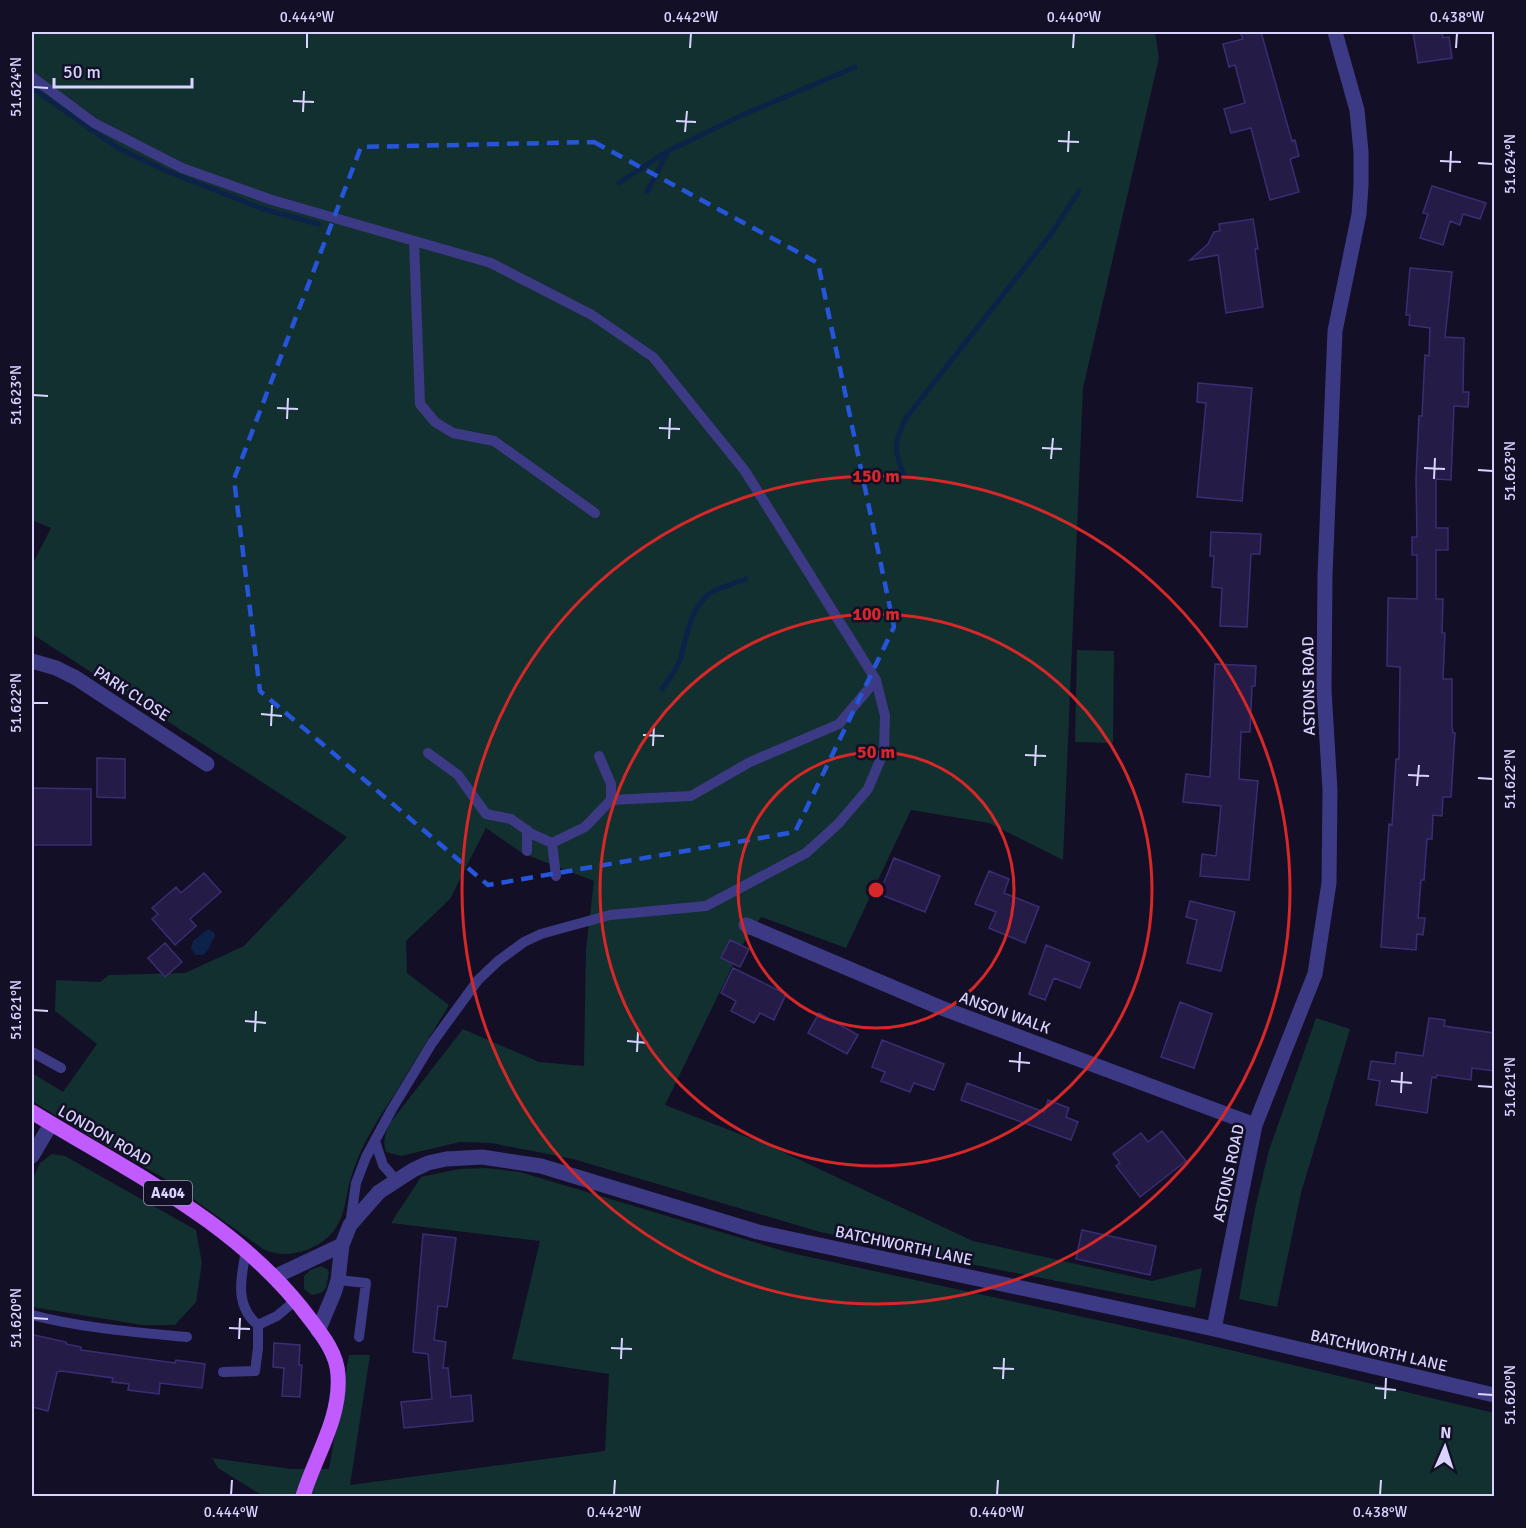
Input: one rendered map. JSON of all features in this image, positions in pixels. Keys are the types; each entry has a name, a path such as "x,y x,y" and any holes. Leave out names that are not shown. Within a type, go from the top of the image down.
{"main road":[{"name":"LONDON ROAD","path":"32,1112 153,1183 212,1223 274,1277"},
{"name":"A404","path":"274,1277 296,1299 318,1330 337,1363 338,1389 332,1420 303,1497"}],"street":[{"name":"ASTONS ROAD","path":"1214,1329 1256,1125 1314,974 1329,883 1330,790 1324,690 1325,575 1335,331 1359,214 1361,186 1357,110 1335,32"},
{"name":"PARK CLOSE","path":"32,661 56,668 76,678 207,764"},
{"name":"ANSON WALK","path":"746,925 939,1007 1256,1125"},
{"path":"32,1156 51,1124"},
{"name":"BATCHWORTH LANE","path":"318,1330 328,1312 338,1280 342,1245 350,1225 379,1192 428,1163 446,1159 482,1157 541,1166 758,1232 1214,1329 1494,1395"},
{"path":"274,1277 342,1245"}],"lane":[{"path":"32,77 94,123 182,168 272,200 491,263 592,315 653,357 746,471 876,680 885,716 884,751 868,789 830,831 806,853 706,906 610,915 541,934 524,942 498,961 478,980 460,1003 403,1090 375,1141 356,1183 350,1225"},
{"path":"414,241 420,404 435,422 453,433 494,441 595,513"},
{"path":"552,843 585,827 614,800 690,796 750,762 838,724 876,680"},
{"path":"428,753 458,775 486,814 511,819 552,843"},
{"path":"599,756 611,784 614,800"},
{"path":"527,830 527,851"},
{"path":"552,843 556,876"},
{"path":"32,1052 61,1068"},
{"path":"375,1141 383,1165 396,1180"},
{"path":"223,1372 255,1371 258,1325 249,1317 242,1302 240,1280 246,1251"},
{"path":"338,1280 366,1284 359,1337"},
{"path":"258,1325 277,1316 296,1299"},
{"path":"32,1315 63,1323 104,1329 187,1337"}],"highlighted area":[{"path":"594,142 818,263 894,627 795,832 488,885 260,691 234,479 361,147"}],"green space":[{"path":"32,32 1155,32 1159,58 1083,388 1063,860 989,823 911,810 846,948 761,917 743,944 665,1105 768,1145 973,1241 1152,1281 1202,1268 1195,1308 820,1232 573,1159 491,1143 460,1142 401,1156 386,1152 384,1141 390,1123 463,1029 539,1062 584,1066 586,949 594,881 522,853 486,828 450,899 406,941 407,973 449,1005 371,1132 353,1171 339,1223 334,1231 320,1243 304,1251 288,1254 263,1249 162,1177 32,1101 32,1073 63,1092 97,1044 55,1011 56,980 100,982 109,975 185,973 244,946 347,837 32,634 32,565 51,528 32,520"},
{"path":"1077,650 1114,651 1113,743 1075,742"},
{"path":"1316,1018 1350,1029 1301,1193 1277,1307 1239,1299 1255,1209 1269,1150"},
{"path":"52,1154 65,1156 196,1230 202,1263 196,1302 175,1325 142,1325 32,1307 32,1180 40,1163"},
{"path":"486,1168 520,1172 787,1252 1184,1339 1494,1413 1494,1496 263,1496 218,1468 212,1458 291,1469 329,1469 349,1355 370,1355 350,1485 605,1451 609,1374 512,1359 540,1241 391,1223 421,1177 459,1169"},
{"path":"321,1266 329,1272 326,1288 321,1293 312,1295 304,1289 304,1276 310,1270"}],"water":[{"path":"208,929 214,932 215,936 210,947 203,955 195,955 191,948 193,941"}],"building":[{"path":"1240,32 1261,32 1292,141 1295,140 1299,156 1290,159 1299,192 1270,200 1251,128 1231,133 1224,109 1245,103 1235,65 1229,67 1223,44 1243,39"},
{"path":"1413,32 1442,32 1443,38 1449,37 1452,58 1418,63"},
{"path":"1432,186 1486,203 1480,219 1463,214 1460,225 1450,221 1443,245 1420,238 1428,214 1423,213"},
{"path":"1253,219 1263,307 1226,313 1218,255 1190,260 1208,244 1214,232 1220,231 1219,224"},
{"path":"1410,268 1452,272 1445,337 1464,338 1463,392 1469,392 1468,407 1454,406 1451,480 1436,479 1436,528 1448,528 1448,550 1436,550 1436,599 1443,599 1442,633 1445,633 1443,679 1452,679 1452,725 1453,733 1455,733 1451,797 1443,797 1442,816 1433,815 1432,839 1427,839 1418,918 1425,918 1423,935 1417,934 1416,950 1381,947 1389,824 1392,825 1396,759 1399,759 1400,667 1387,666 1388,598 1417,599 1417,555 1412,555 1412,537 1417,537 1416,478 1419,416 1422,416 1425,355 1429,356 1430,328 1409,325 1410,315 1406,315"},
{"path":"1198,383 1252,388 1242,501 1197,497 1206,403 1197,402"},
{"path":"1211,532 1261,534 1260,554 1251,554 1247,627 1220,626 1222,588 1212,587 1214,556 1210,556"},
{"path":"1215,664 1256,666 1255,686 1252,686 1250,732 1241,732 1239,779 1258,781 1249,880 1200,876 1202,854 1216,856 1221,806 1183,802 1186,774 1210,777"},
{"path":"97,758 125,759 125,798 97,797"},
{"path":"32,788 91,789 91,845 32,845"},
{"path":"894,858 940,876 925,912 879,894"},
{"path":"989,871 1009,879 1004,893 1039,907 1025,943 989,928 996,912 975,904"},
{"path":"204,873 221,892 190,919 196,926 175,945 152,919 158,914 152,908 176,887 181,893"},
{"path":"1190,901 1235,912 1221,971 1187,963 1197,920 1186,917"},
{"path":"730,940 749,949 740,967 721,958"},
{"path":"165,943 182,962 165,977 148,958"},
{"path":"1046,945 1090,963 1080,988 1054,978 1045,1000 1029,994"},
{"path":"733,968 786,994 774,1020 760,1013 754,1023 731,1011 736,1001 721,993"},
{"path":"1180,1002 1212,1014 1194,1068 1161,1057"},
{"path":"819,1013 858,1035 847,1054 808,1033"},
{"path":"1429,1018 1445,1020 1444,1026 1494,1033 1494,1071 1472,1068 1471,1080 1437,1075 1436,1078 1432,1077 1427,1113 1376,1105 1380,1081 1368,1079 1371,1061 1395,1064 1396,1052 1423,1056"},
{"path":"882,1040 944,1064 934,1090 914,1083 910,1092 881,1081 885,1072 872,1067"},
{"path":"967,1083 1044,1112 1048,1100 1069,1108 1066,1117 1078,1122 1071,1140 961,1100"},
{"path":"1162,1131 1186,1161 1140,1197 1116,1166 1120,1163 1113,1154 1141,1133 1148,1142"},
{"path":"1082,1230 1156,1246 1150,1275 1076,1259"},
{"path":"423,1234 456,1238 447,1307 438,1306 434,1340 446,1342 443,1368 448,1368 451,1397 471,1395 473,1421 404,1428 401,1402 432,1399 428,1354 413,1352"},
{"path":"34,1335 66,1342 66,1344 81,1347 81,1350 175,1363 176,1360 205,1364 202,1388 160,1383 159,1394 128,1390 129,1384 112,1382 113,1378 61,1371 57,1372 48,1411 32,1407 32,1340"},
{"path":"274,1343 300,1345 299,1365 302,1365 300,1397 282,1396 284,1368 273,1367"}],"waterway":[{"path":"647,192 668,151 738,117 855,67"},
{"path":"32,88 118,148 164,170 263,209 318,224"},
{"path":"619,183 666,152"},
{"path":"904,476 896,447 906,418 1051,234 1079,191"},
{"path":"662,689 679,661 690,622 699,605 712,592 746,579"}]}
